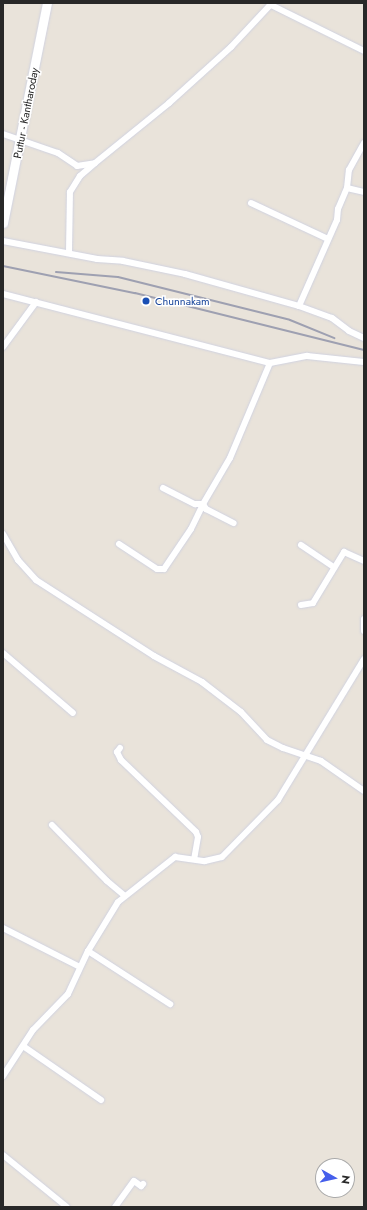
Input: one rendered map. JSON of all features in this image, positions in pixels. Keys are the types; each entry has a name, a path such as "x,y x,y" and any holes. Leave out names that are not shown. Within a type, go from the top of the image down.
{"main road":[{"name":"Puttur - Kantharoday","path":"3,223 47,3"}],"street":[{"path":"69,253 70,192 80,176 169,103 231,47 271,4 364,51"},
{"path":"3,134 58,154 77,166 96,163"},
{"path":"299,306 328,239 347,188 349,170 364,143"},
{"path":"347,188 364,192"},
{"path":"251,203 328,239"},
{"path":"3,241 185,274 299,306 332,318 349,331 364,338"},
{"path":"3,294 270,363 307,356 364,362"},
{"path":"3,347 36,302"},
{"path":"119,544 157,569 164,569 191,529 203,504 230,458 270,363"},
{"path":"163,488 195,504 203,504"},
{"path":"203,504 206,509 234,523"},
{"path":"3,534 18,560 36,580 154,656 202,682 241,712 267,740 282,748 306,754 321,760 364,791"},
{"path":"301,545 334,567"},
{"path":"301,605 313,603 344,552 364,561"},
{"path":"364,619 364,631"},
{"path":"3,653 73,713"},
{"path":"3,1076 33,1030 68,994 88,951 118,902 175,856 205,861 222,857 278,800 364,659"},
{"path":"120,748 117,752 121,760 196,832 198,837 194,859"},
{"path":"52,824 107,881 125,896"},
{"path":"3,928 80,967"},
{"path":"88,951 170,1004"},
{"path":"23,1046 101,1100"},
{"path":"3,1155 67,1207"},
{"path":"115,1207 134,1181 141,1186 143,1184"}],"railway":[{"path":"3,266 135,293 364,350"},
{"path":"56,272 118,277 290,320 334,338"}],"place":[{"name":"Chunnakam","path":"146,301"}]}
